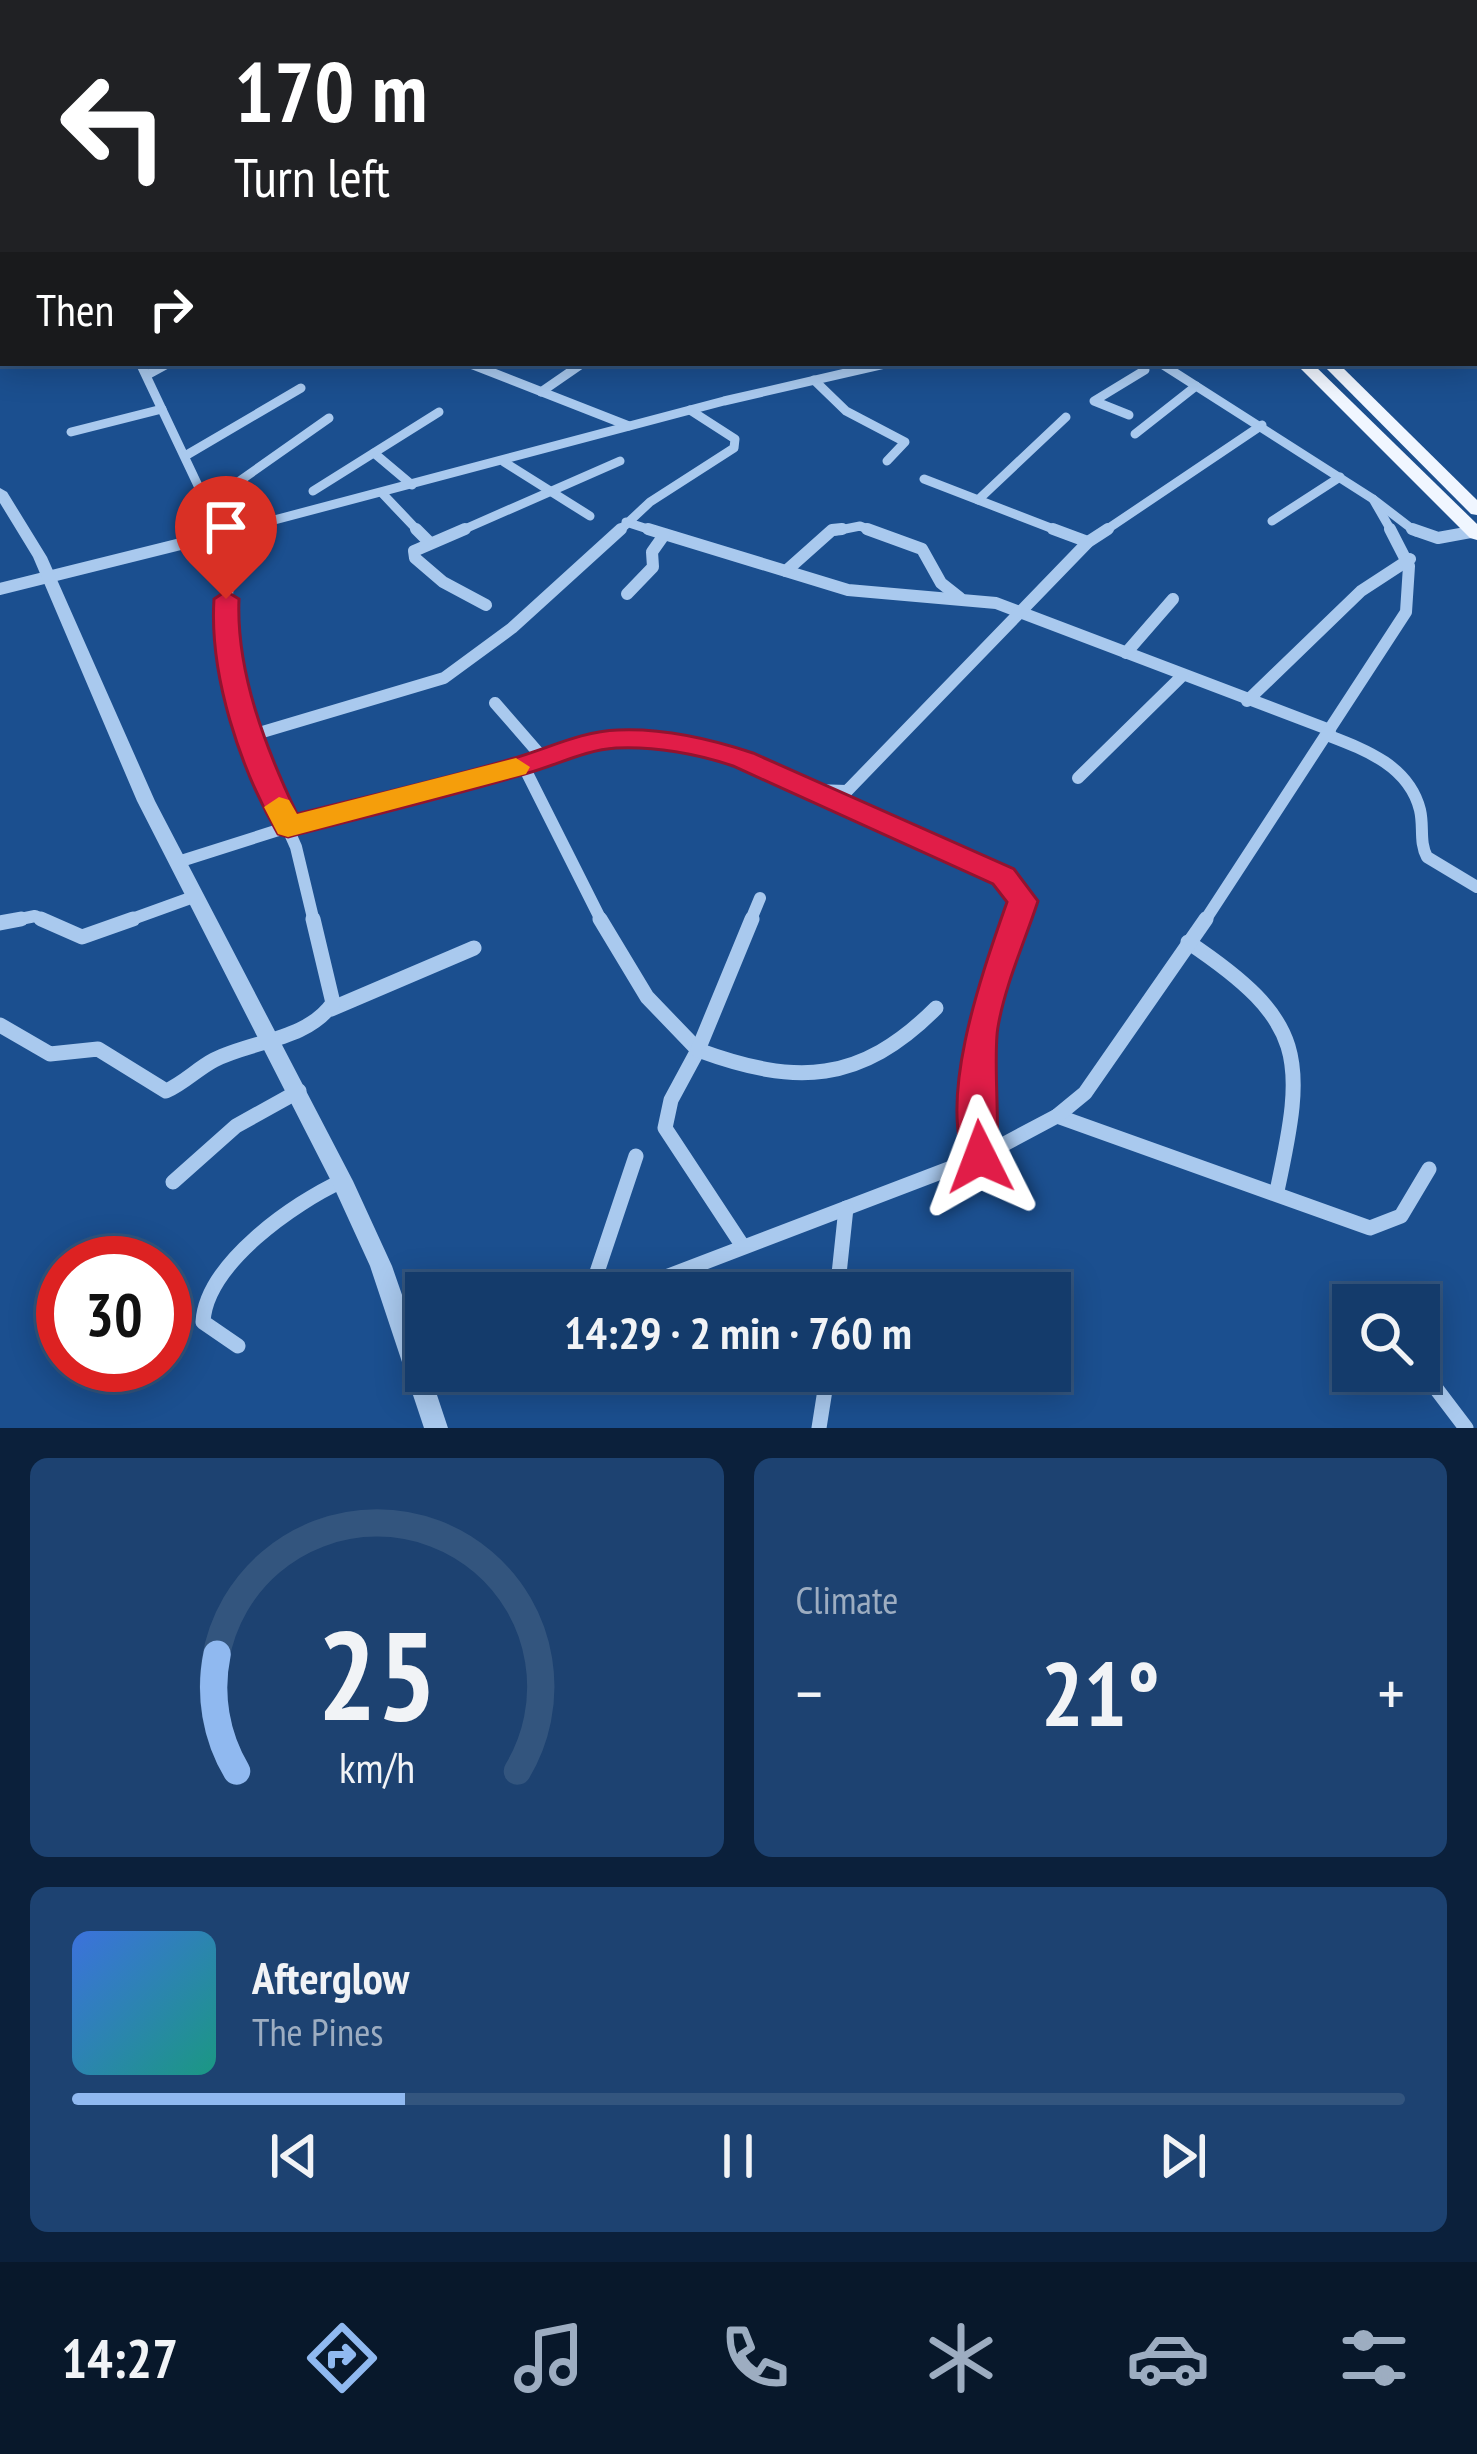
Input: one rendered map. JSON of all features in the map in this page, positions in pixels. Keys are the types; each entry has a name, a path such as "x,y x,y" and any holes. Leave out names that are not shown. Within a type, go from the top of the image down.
{"main road":[{"path":"1306,366 1476,532"},
{"path":"1332,366 1474,506"}],"street":[{"path":"142,366 221,534 228,579 225,631 252,735 288,827 331,989 332,1009"},
{"path":"147,375 164,366"},
{"path":"476,366 629,427"},
{"path":"541,392 580,366"},
{"path":"0,589 876,366"},
{"path":"1129,416 1094,401 1145,370 1142,366"},
{"path":"1165,366 1262,425 1419,535 1438,538 1476,532"},
{"path":"814,380 834,407 905,442 887,461"},
{"path":"1135,434 1196,386"},
{"path":"185,457 301,388"},
{"path":"71,432 163,409"},
{"path":"252,735 444,678 512,628 626,522 693,471 734,448 735,439 690,410"},
{"path":"314,491 440,412"},
{"path":"207,504 329,418"},
{"path":"978,500 1066,418"},
{"path":"825,793 855,785 1088,542 1262,425"},
{"path":"374,453 412,485"},
{"path":"486,605 443,582 415,558 414,551 620,460"},
{"path":"504,462 590,516"},
{"path":"1272,521 1340,477"},
{"path":"924,479 1088,542"},
{"path":"0,492 40,557 178,862 342,1180 405,1334"},
{"path":"382,493 429,542"},
{"path":"677,1272 980,1157 1058,1115 1099,1077 1406,612 1414,580 1410,559 1373,499"},
{"path":"626,522 871,594 961,598 1021,612 1329,732 1403,773 1416,791 1422,850 1435,865 1477,887"},
{"path":"786,571 832,530 860,526 922,549 941,583 961,598"},
{"path":"627,594 652,566 652,552 664,535"},
{"path":"1247,701 1361,591 1410,559"},
{"path":"1126,653 1173,599"},
{"path":"1078,778 1183,675"},
{"path":"495,703 542,757"},
{"path":"178,862 288,827 613,739 712,749 825,793 1004,877 1023,901 981,1025 976,1106 980,1157"},
{"path":"523,765 635,974 680,1038 698,1050 772,1073 820,1075 878,1058 936,1008"},
{"path":"0,923 35,916 82,937 196,896"},
{"path":"742,1246 665,1128 671,1100 698,1050 760,898"},
{"path":"1188,942 1236,972 1268,1000 1286,1027 1295,1053 1296,1108 1277,1191"},
{"path":"0,1025 50,1054 98,1048 161,1091 175,1088 225,1055 307,1027 332,1009 474,948"},
{"path":"173,1182 236,1126 298,1091"},
{"path":"1058,1115 1370,1228 1405,1215 1429,1168"},
{"path":"597,1272 636,1156"},
{"path":"238,1346 203,1322 204,1301 265,1230 295,1206 342,1180"},
{"path":"839,1272 846,1208"},
{"path":"425,1392 436,1428"},
{"path":"820,1428 825,1392"},
{"path":"1439,1392 1466,1428"}],"slow traffic":[{"path":"279,807 288,827 516,767"}],"route":[{"path":"226,599 225,631 238,693 264,775 288,827 567,749 613,739 642,739 712,749 743,760 1004,877 1023,901 984,1007 976,1106 980,1157"}]}
